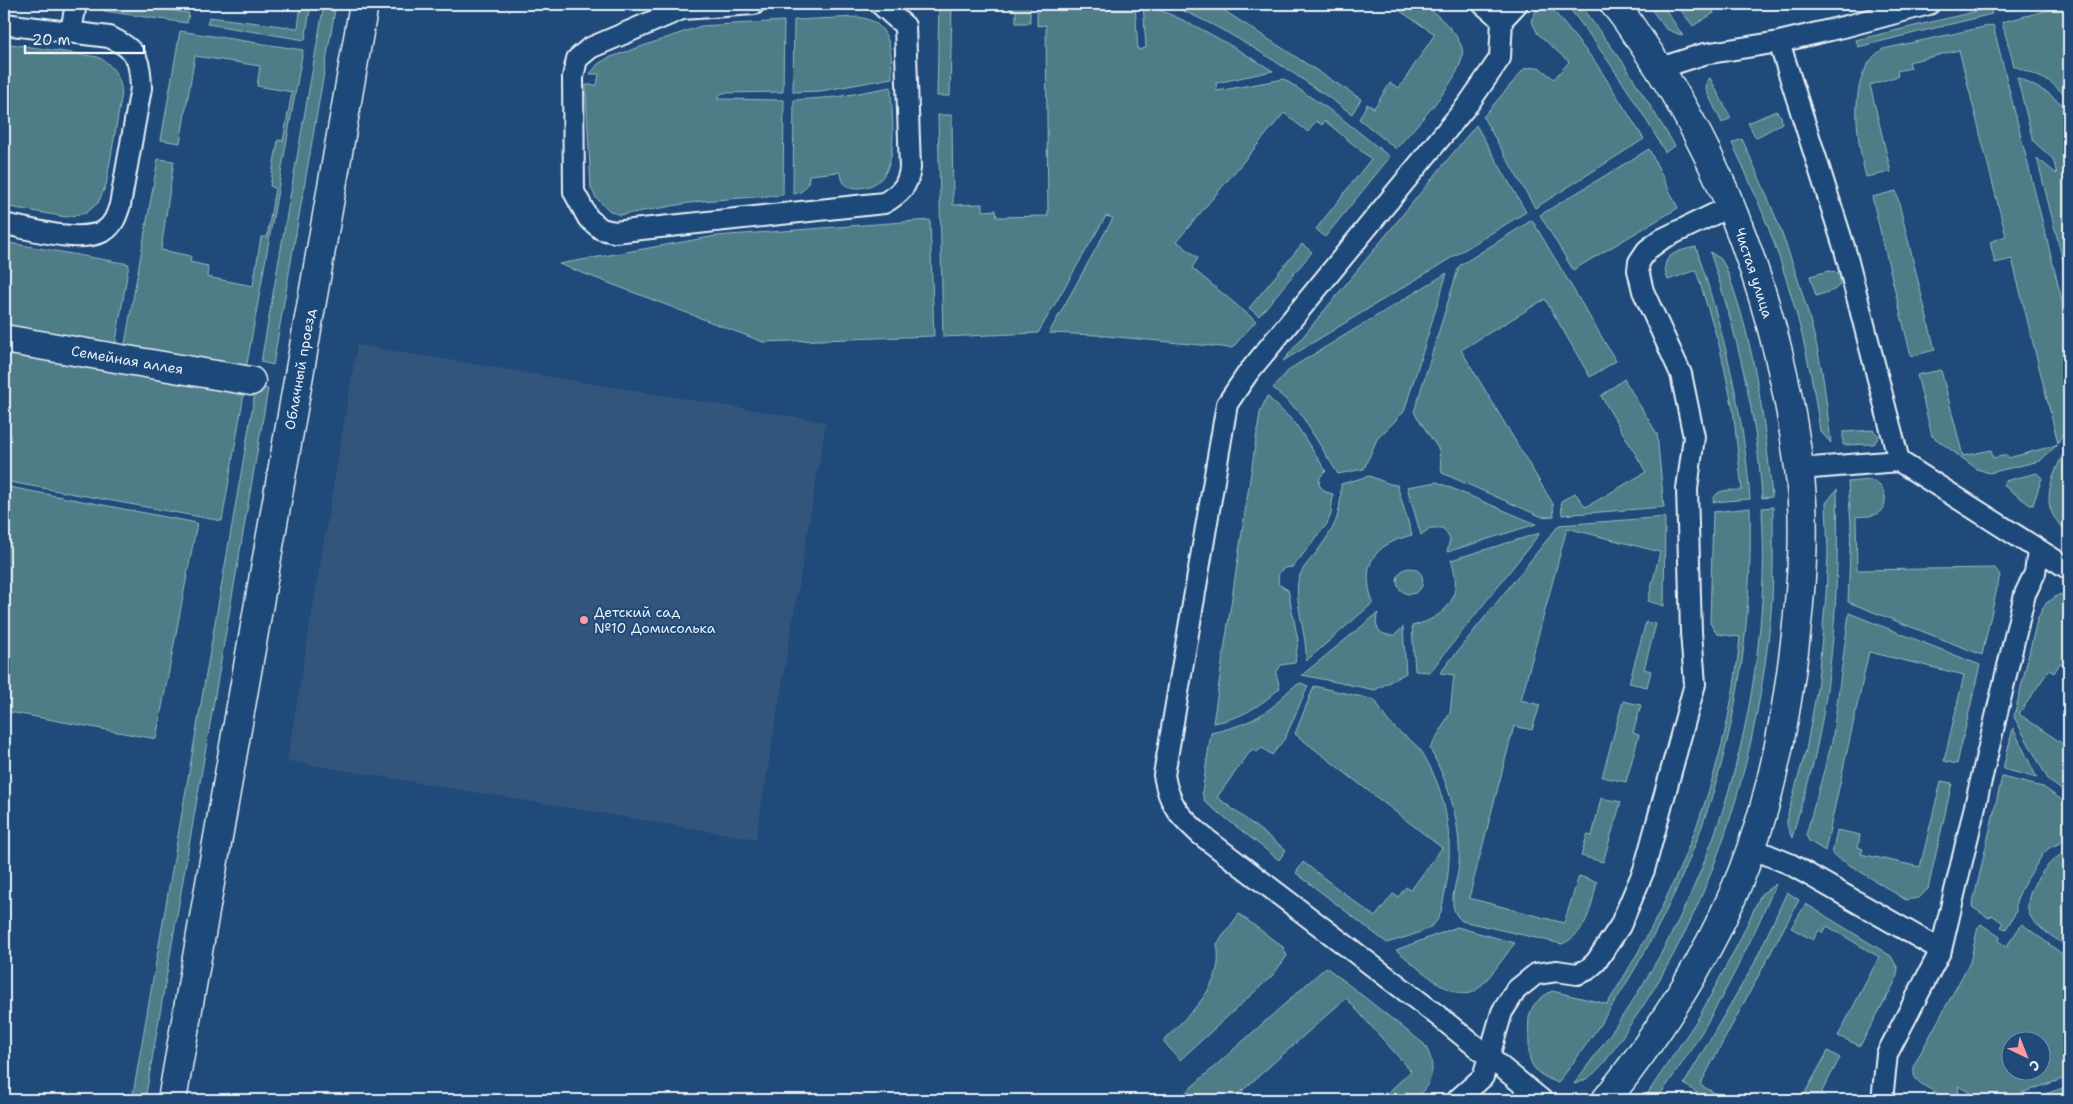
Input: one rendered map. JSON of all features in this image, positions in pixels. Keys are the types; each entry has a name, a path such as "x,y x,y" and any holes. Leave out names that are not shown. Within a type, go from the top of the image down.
{"street":[{"name":"Облачный проезд","path":"172,1100 364,4"},
{"name":"Чистая улица","path":"1606,1100 1632,1068 1675,1005 1713,935 1751,848 1774,766 1791,683 1803,573 1800,469 1777,350 1756,270 1731,206 1693,122 1660,68 1614,4"},
{"name":"Семейная аллея","path":"4,339 251,381"}],"lane":[{"path":"71,32 76,4"},
{"path":"754,4 682,7 590,48 581,54 574,64 574,192 588,218 601,229 614,232 884,203 903,190 909,180 910,168 905,26 880,4"},
{"path":"1483,4 1502,20"},
{"path":"1517,4 1502,20 1500,58 1469,103 1248,373 1228,404 1164,775 1167,793 1174,808 1201,835 1437,1015 1542,1100"},
{"path":"1660,68 1704,54 1779,42 1929,4"},
{"path":"4,24 109,37 124,43 136,54 141,71 141,88 120,204 115,220 105,230 72,236 4,224"},
{"path":"1779,42 1845,250 1899,461"},
{"path":"1457,1100 1483,1077 1502,1012 1516,990 1536,974 1557,972 1577,974 1591,966 1620,926 1644,870 1695,684 1691,632 1688,489 1694,437 1681,374 1643,291 1638,270 1639,262 1647,250 1662,239 1731,206"},
{"path":"1800,469 1899,461 2069,569"},
{"path":"1882,1100 1886,1054 1941,950 2026,594 2035,573 2038,551"},
{"path":"1751,848 1790,864 1941,950"}],"shaded area":[{"path":"357,345 826,422 756,839 287,761"}],"green space":[{"path":"100,4 127,4 189,13 187,23 104,11"},
{"path":"301,4 311,4 305,40 207,24 209,17 298,28"},
{"path":"324,4 336,4 273,365 261,362"},
{"path":"939,4 1030,4 1030,23 1016,23 1016,10 1010,10 1010,6 952,5 950,96 937,96"},
{"path":"1037,4 1135,4 1138,50 1146,48 1143,4 1177,17 1273,71 1216,83 1217,91 1284,79 1340,117 1390,157 1325,237 1316,229 1371,159 1325,121 1322,125 1316,121 1308,132 1284,113 1177,241 1198,258 1192,268 1256,321 1232,348 1096,335 1049,333 1113,218 1106,216 1038,333 943,337 938,115 952,115 953,205 983,204 983,211 996,210 997,217 1048,216 1046,25 1037,26"},
{"path":"1168,4 1214,4 1361,99 1352,114 1286,68 1240,40"},
{"path":"1389,4 1424,4 1451,30 1462,48 1462,59 1457,72 1448,86 1396,149 1359,119 1367,104 1374,108 1390,83 1399,88 1435,34"},
{"path":"1540,4 1548,4 1596,63 1644,139 1535,208 1483,117 1525,68 1539,67 1554,79 1569,62 1538,34 1531,20"},
{"path":"1566,4 1579,4 1623,62 1675,146 1665,152 1618,76"},
{"path":"1647,4 1662,4 1683,36 1666,29"},
{"path":"1676,4 1711,4 1714,13 1693,26"},
{"path":"1722,4 1811,4 1791,9 1724,9"},
{"path":"2069,5 2069,98 2049,81 2014,66 2002,22"},
{"path":"1990,8 1992,14 1858,47 1856,40"},
{"path":"858,17 877,24 883,31 890,48 892,78 821,91 793,92 794,20"},
{"path":"784,21 783,92 722,93 717,99 784,100 783,195 701,201 619,215 610,211 596,198 591,188 586,85 597,85 599,74 590,74 598,64 608,58 701,26"},
{"path":"1993,25 2069,328 2069,420 2058,443 2012,259 1995,263 1990,242 2006,236 1959,50 1909,62 1911,68 1897,71 1898,76 1870,85 1891,172 1866,177 1857,127 1859,91 1863,74 1871,60 1883,49"},
{"path":"180,31 303,50 245,375 123,355 158,159 174,161 161,250 191,256 190,262 208,266 207,277 253,286 261,237 267,237 275,188 270,186 278,140 283,141 292,92 257,86 260,66 195,56 180,143 161,140"},
{"path":"4,43 98,57 112,67 120,81 122,93 106,185 98,203 86,213 66,217 4,206"},
{"path":"2017,77 2048,93 2069,110 2069,285 2037,158 2057,174 2053,159 2033,141"},
{"path":"1710,78 1731,118 1722,123 1706,90 1707,80"},
{"path":"891,87 893,141 888,168 881,178 872,185 858,188 845,185 839,172 809,175 805,188 793,194 794,100 837,97"},
{"path":"1776,111 1781,116 1782,123 1756,138 1748,123"},
{"path":"1476,125 1526,212 1283,361"},
{"path":"1742,139 1767,195 1789,252 1808,311 1822,371 1831,443 1820,431 1807,356 1788,284 1776,248 1732,143"},
{"path":"1649,149 1678,208 1573,270 1540,215"},
{"path":"1896,191 1935,350 1911,356 1872,197"},
{"path":"930,220 934,336 763,342 559,264 716,236"},
{"path":"1532,220 1616,361 1590,377 1545,299 1461,350 1553,504 1554,516 1542,517 1442,473 1439,450 1414,412 1459,266"},
{"path":"4,242 129,264 114,353 4,333"},
{"path":"1302,244 1312,252 1259,316 1249,308"},
{"path":"1696,247 1715,309 1731,372 1743,435 1750,499 1713,502 1714,497 1720,492 1742,490 1733,409 1720,348 1696,270 1668,280 1665,272 1665,265 1670,256 1681,250"},
{"path":"1710,252 1721,259 1726,268 1744,324 1762,410 1772,497 1762,498 1755,435 1744,373"},
{"path":"1829,271 1836,272 1840,277 1840,285 1834,290 1816,296 1810,276"},
{"path":"1447,273 1404,412 1377,439 1364,469 1338,474 1300,413 1273,388 1296,365"},
{"path":"4,345 245,388 222,521 4,481"},
{"path":"1941,370 1963,456 1991,450 1993,458 2007,455 2008,458 2057,445 2040,461 1989,473 1977,469 1932,436 1917,375"},
{"path":"1624,379 1657,434 1664,507 1562,515 1561,501 1575,493 1586,507 1646,472 1601,396"},
{"path":"256,387 268,389 145,1100 132,1100"},
{"path":"1267,396 1295,423 1326,471 1320,477 1319,485 1326,492 1333,494 1331,514 1327,524 1293,567 1284,568 1279,572 1278,584 1288,590 1298,640 1295,663 1281,665 1276,673 1280,688 1250,711 1213,723 1260,413"},
{"path":"1873,430 1879,436 1874,444 1843,445 1843,432"},
{"path":"2062,456 2069,459 2069,532 2059,524 2053,515 2049,497 2053,477"},
{"path":"2037,473 2042,478 2033,505 2030,505 2003,485 2005,481"},
{"path":"1369,476 1397,485 1412,535 1388,544 1373,558 1369,567 1368,577 1373,603 1306,661 1305,640 1297,593 1300,575 1328,536 1336,521 1340,505 1341,484"},
{"path":"1869,480 1875,482 1883,489 1885,500 1882,510 1877,514 1856,517 1857,570 1995,568 2000,575 1982,655 1848,602 1851,525 1848,482"},
{"path":"1437,482 1536,524 1447,552 1450,539 1443,528 1430,528 1421,535 1407,487"},
{"path":"4,486 197,523 156,739 4,711"},
{"path":"1837,489 1835,618 1828,682 1815,758 1792,838 1787,825 1787,817 1806,750 1817,689 1826,595 1828,552 1826,503"},
{"path":"1773,507 1772,600 1765,667 1743,775 1727,829 1708,881 1685,931 1659,980 1606,1060 1592,1075 1574,1084 1625,1013 1652,969 1698,877 1716,829 1732,780 1754,678 1763,576 1762,508"},
{"path":"1750,508 1749,590 1741,667 1727,742 1706,813 1679,882 1646,950 1605,1017 1558,1083 1538,1072 1530,1060 1529,1018 1533,1006 1552,991 1607,1004 1633,962 1656,919 1696,829 1724,735 1734,686 1740,637 1717,634 1710,623 1713,512"},
{"path":"1665,517 1664,606 1648,601 1660,552 1567,528 1521,700 1540,705 1532,730 1514,726 1469,898 1564,923 1579,876 1597,882 1593,900 1583,926 1571,939 1562,944 1462,921 1457,915 1453,901 1459,863 1456,819 1443,776 1430,749 1450,713 1454,675 1440,673 1559,525"},
{"path":"1540,533 1430,672 1415,671 1412,626 1435,617 1450,604 1454,595 1455,585 1451,560"},
{"path":"1410,568 1419,572 1423,581 1419,590 1410,594 1401,590 1397,581 1401,572"},
{"path":"2060,594 2069,600 2069,660 2065,666 2060,663 2054,673 2049,670 2019,714 2069,748 2069,795 2049,781 2014,717 2037,620 2045,604"},
{"path":"1378,613 1376,622 1381,632 1395,635 1403,627 1406,673 1375,690 1302,675"},
{"path":"1849,613 1980,665 1957,764 1944,761 1964,675 1869,652 1825,851 1809,841 1806,835 1832,742"},
{"path":"1646,622 1656,624 1644,669 1651,671 1647,687 1629,683"},
{"path":"1301,683 1308,686 1285,738 1272,755 1262,748 1257,752 1252,749 1217,797 1286,850 1279,860 1205,802 1202,793 1211,733 1250,721 1271,708 1293,687"},
{"path":"1314,686 1375,700 1389,722 1420,750 1432,770 1444,805 1449,842 1449,861 1442,908 1436,922 1424,931 1387,943 1296,873 1303,862 1375,917 1393,894 1398,897 1406,887 1411,890 1442,848 1295,734"},
{"path":"1623,701 1641,705 1633,733 1639,735 1626,782 1602,777"},
{"path":"2013,728 2037,778 2003,769"},
{"path":"2002,777 2043,787 2069,805 2069,839 2049,848 2043,854 2023,886 2016,901 2016,912 2006,929 2001,927 2003,923 1992,915 1989,918 1972,907"},
{"path":"1941,781 1952,783 1928,889 1919,898 1906,900 1832,854 1837,830 1860,835 1858,847 1863,849 1861,854 1920,867"},
{"path":"1601,798 1621,802 1603,862 1581,856 1587,835 1592,836"},
{"path":"2069,851 2069,948 2049,935 2032,919 2028,911 2028,901 2031,890 2044,869"},
{"path":"1776,884 1737,968 1691,1049 1656,1100 1643,1100 1699,1017 1738,944 1761,894"},
{"path":"1787,892 1799,900 1700,1085 1728,1100 1708,1100 1684,1084 1754,964"},
{"path":"1806,904 1891,956 1898,969 1896,980 1860,1046 1838,1036 1879,957 1827,926 1823,933 1819,930 1813,940 1791,928"},
{"path":"1239,914 1283,947 1287,956 1273,975 1180,1060 1163,1041 1203,998 1216,973 1218,959 1217,944"},
{"path":"1981,924 2000,937 1999,941 2006,947 2022,924 2069,959 2069,1077 2000,1100 1969,1100 1969,1092 1958,1086 1960,1100 1943,1095 1917,1081 1914,1076 1914,1065 1970,962 1978,927"},
{"path":"1457,927 1515,943 1485,981 1475,991 1467,994 1445,987 1396,950"},
{"path":"1326,967 1424,1044 1431,1060 1431,1074 1426,1087 1414,1100 1380,1100 1411,1071 1346,998 1232,1100 1177,1100"},
{"path":"1828,1051 1840,1058 1821,1093 1829,1100 1801,1100"},
{"path":"2069,1086 2069,1100 2027,1100"}],"place":[{"name":"Детский сад №10 Домисолька","path":"584,620"}]}
